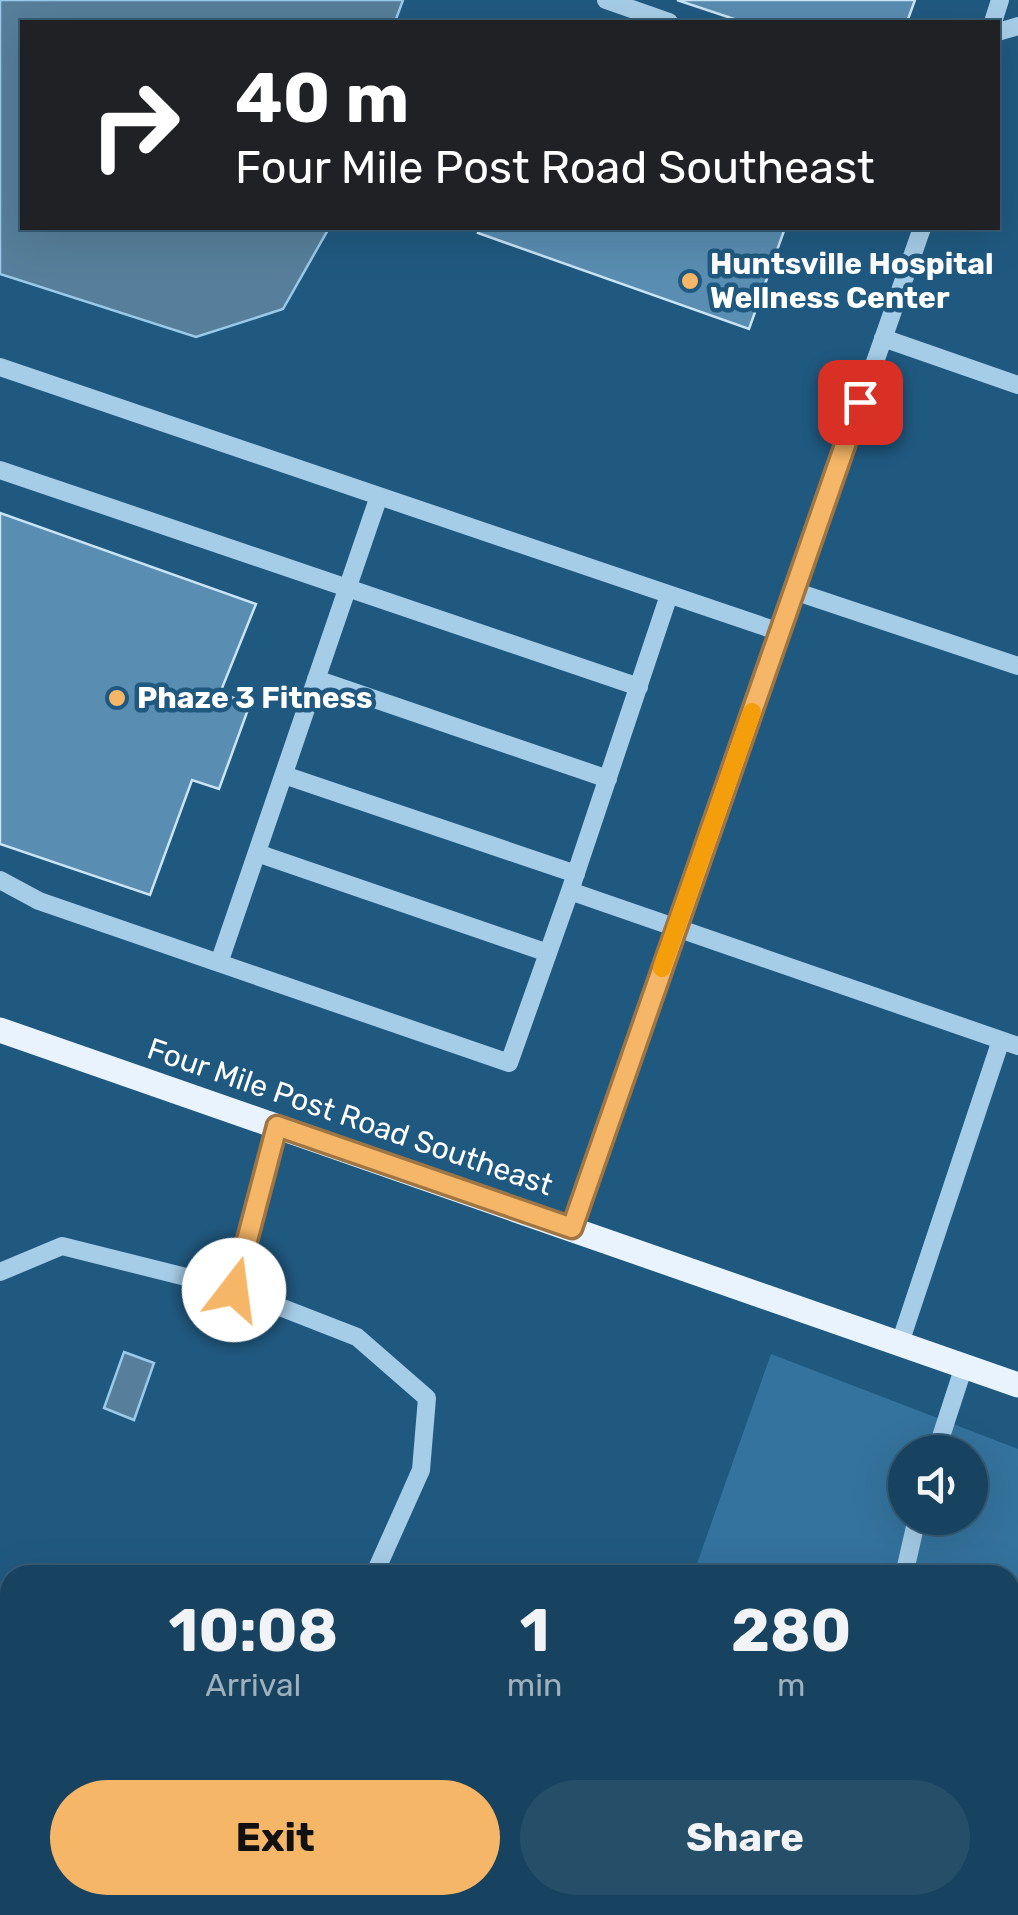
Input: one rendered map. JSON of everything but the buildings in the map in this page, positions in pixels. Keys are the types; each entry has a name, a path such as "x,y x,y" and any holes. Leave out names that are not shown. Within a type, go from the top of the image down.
{"main road":[{"name":"Four Mile Post Road Southeast","path":"0,1030 1018,1385"}],"street":[{"path":"606,0 663,20"},
{"path":"572,1228 921,230"},
{"path":"883,338 1018,385"},
{"path":"0,367 780,632"},
{"path":"0,470 639,686"},
{"path":"220,963 379,496"},
{"path":"794,591 1018,666"},
{"path":"0,880 39,901 508,1063 670,595"},
{"path":"316,679 608,779"},
{"path":"284,775 573,882 676,929 1010,1043 900,1343"},
{"path":"257,853 548,954"},
{"path":"234,1290 277,1126"},
{"path":"0,1272 62,1246 234,1290 357,1337 426,1398 421,1470 378,1565"},
{"path":"942,1435 964,1366"},
{"path":"906,1565 913,1535"}],"shaded area":[{"path":"0,0 403,0 396,20 20,20 20,230 328,230 283,309 196,337 0,274"},
{"path":"124,1352 154,1363 134,1420 104,1408"},
{"path":"771,1354 982,1435 888,1435 888,1535 988,1535 988,1437 1018,1449 1018,1565 697,1565"}],"slow traffic":[{"path":"662,968 752,712"}],"place":[{"name":"Huntsville Hospital Wellness Center","path":"690,281"},
{"name":"Phaze 3 Fitness","path":"117,698"}],"route":[{"path":"234,1290 277,1126 572,1228 860,402"}]}
